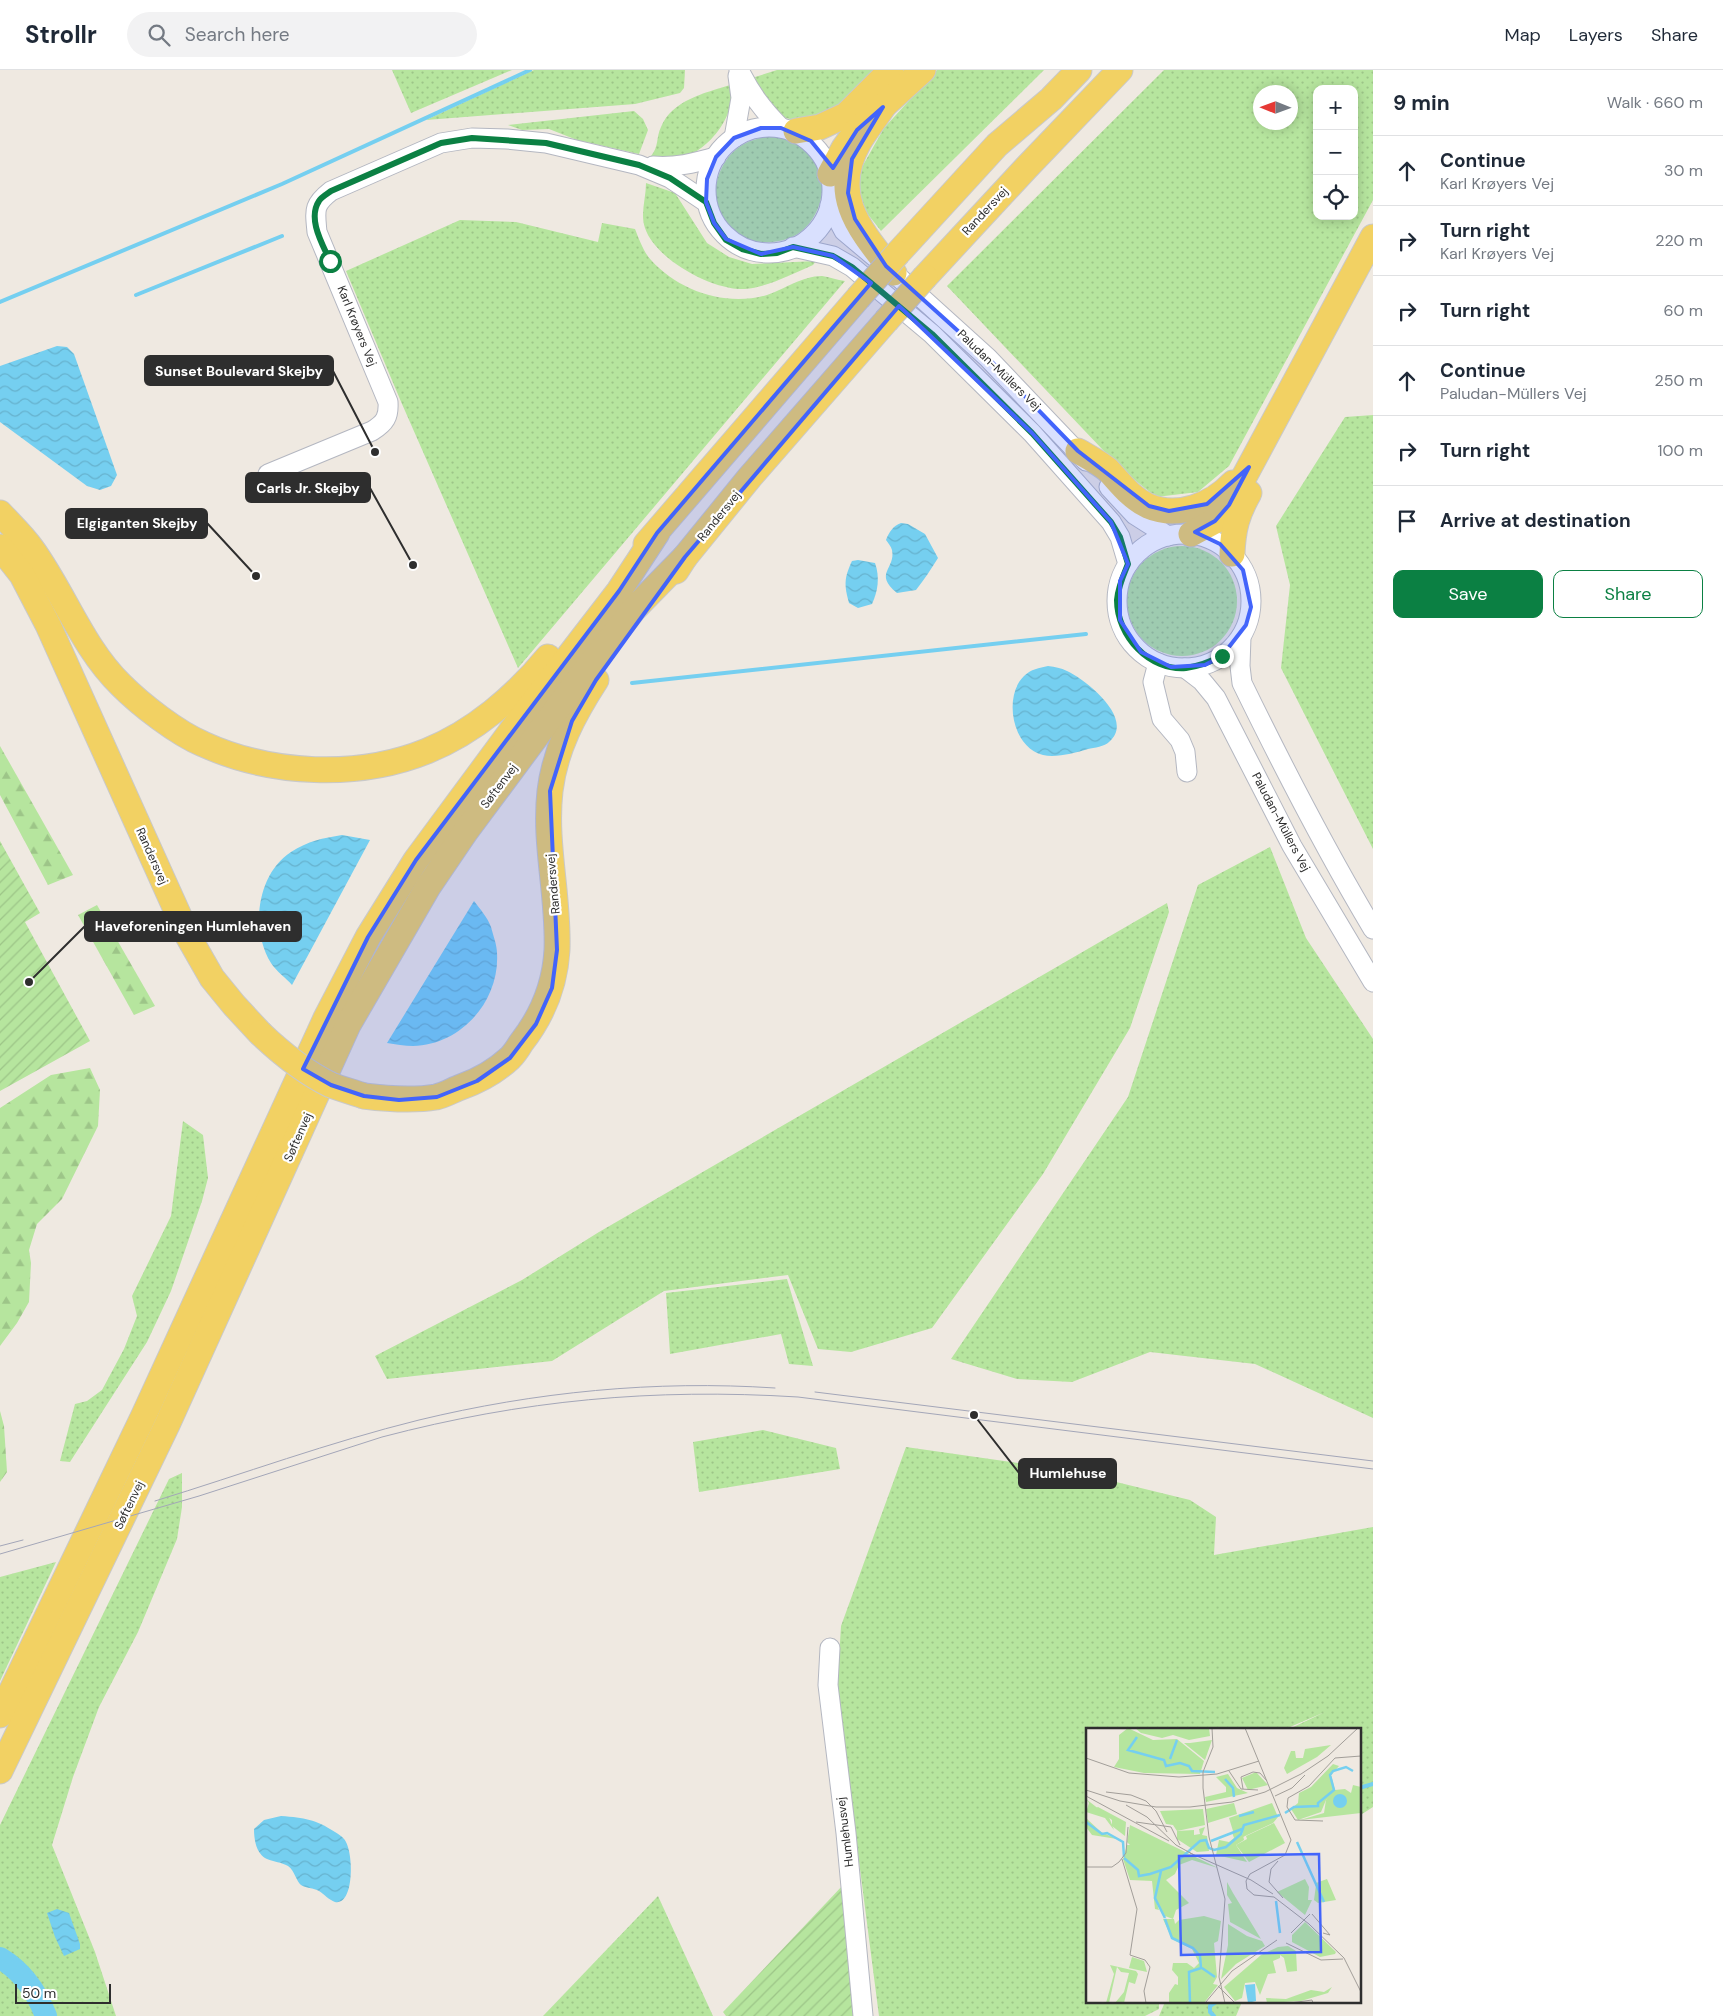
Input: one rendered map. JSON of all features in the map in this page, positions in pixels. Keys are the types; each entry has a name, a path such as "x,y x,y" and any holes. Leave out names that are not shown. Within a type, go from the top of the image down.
{"main road":[{"path":"789,130 820,127 846,115 891,70"},
{"path":"830,174 844,148 857,130 923,70"},
{"path":"0,513 32,549 93,652 120,684 156,715 202,744 253,762 317,770 376,766 427,751 470,728 518,691 608,584 657,533 858,298 896,263 997,145 1041,89 1060,70"},
{"path":"997,145 1051,99 1079,70"},
{"name":"Randersvej","path":"0,547 22,575 48,625 188,936 212,978 234,1005 260,1034 282,1054 306,1071 331,1085 364,1096 399,1100 437,1097 477,1081 510,1058 536,1024 552,988 557,950 556,907 551,864 549,817 553,775 561,744 596,680 645,618 685,557 750,477 925,277 1120,70"},
{"path":"883,107 855,151 848,177 848,193 850,209 861,230 896,263"},
{"path":"1180,535 1215,521 1229,505 1373,237"},
{"path":"1232,554 1233,535 1238,513 1373,267"},
{"path":"1078,451 1106,469 1124,489 1148,506 1169,511 1188,510 1207,504 1225,491 1249,467"},
{"name":"Søftenvej","path":"0,1715 144,1415 326,1018 368,937 416,860 512,730 619,591 657,533"},
{"name":"Søftenvej","path":"0,1771 167,1425 348,1025 366,993 428,887 466,831 579,679 634,609 685,557"}],"street":[{"path":"738,70 756,100 789,130 811,141 823,156 830,174 830,205 820,226 809,236 793,247 777,253 761,254 742,249 726,240 714,223 706,202 707,180 716,157 722,148 734,138 761,128 789,130"},
{"path":"734,138 741,98 738,70"},
{"name":"Karl Krøyers Vej","path":"268,474 372,431 386,420 389,411 388,402 317,232 315,212 319,200 331,191 441,143 472,138 546,143 639,165 668,167 716,157"},
{"name":"Karl Krøyers Vej","path":"639,165 670,178 706,202"},
{"name":"Paludan-Müllers Vej","path":"830,205 844,231 896,263 1078,451 1135,515 1180,535"},
{"name":"Paludan-Müllers Vej","path":"793,247 833,256 852,267 932,334 1032,433 1111,522 1120,537 1128,564"},
{"path":"1241,637 1222,656 1204,665 1185,668 1158,663 1141,652 1128,638 1120,620 1117,601 1120,581 1128,564 1152,542 1180,535 1206,538 1220,544 1232,554 1243,570 1250,588 1251,607 1241,637 1240,666 1242,683 1299,799 1333,862 1373,929"},
{"path":"1158,663 1153,682 1162,719 1180,740 1185,752 1187,772"},
{"name":"Paludan-Müllers Vej","path":"1185,668 1202,681 1216,698 1292,846 1373,982"},
{"name":"Humlehusvej","path":"830,1648 829,1693 846,1833 864,2016"}],"highlighted area":[{"path":"883,107 852,159 848,193 855,219 886,266 988,358 1078,451 1149,506 1169,511 1207,504 1249,467 1229,505 1215,521 1195,532 1220,544 1243,570 1251,607 1246,625 1222,656 1205,665 1171,667 1141,652 1120,620 1120,581 1128,564 1111,522 1032,433 899,306 685,557 596,680 572,721 550,791 557,950 552,988 536,1024 510,1058 477,1081 437,1097 399,1100 364,1096 331,1085 303,1069 368,937 416,860 619,591 657,533 871,283 833,256 793,247 761,254 726,239 714,223 706,202 707,179 716,157 734,138 761,128 781,128 811,141 833,168 857,130"}],"green space":[{"path":"392,70 512,70 411,113"},
{"path":"534,70 685,70 684,88 680,93 635,104 426,120"},
{"path":"777,70 880,70 828,113 803,123 783,117 760,95 755,77"},
{"path":"937,70 1044,70 881,231 855,198 858,174 884,128"},
{"path":"1164,70 1373,70 1373,200 1229,466 1198,492 1156,497 1121,469 947,286"},
{"path":"730,85 732,96 730,107 720,129 712,139 703,147 683,157 651,156 661,127 673,110 690,99"},
{"path":"634,111 643,119 648,130 639,154 577,140 549,129 522,130 508,125"},
{"path":"764,137 787,139 806,148 814,158 822,181 822,194 813,218 796,235 786,240 774,242 753,241 742,238 732,232 719,215 716,203 718,180 728,158 736,149 746,143"},
{"path":"646,183 675,193 707,243 729,257 752,264 816,261 813,265 788,276 754,288 732,288 702,279 673,261 660,251 651,240 645,228 643,217"},
{"path":"460,220 516,222 598,242 602,223 635,229 646,254 662,271 689,288 704,294 720,297 736,299 767,295 801,280 822,276 845,281 518,668 346,271"},
{"path":"1373,415 1373,849 1281,668 1290,585 1276,526 1345,417"},
{"path":"1182,546 1203,550 1221,562 1233,580 1237,601 1233,622 1221,640 1203,652 1182,656 1161,652 1143,640 1131,622 1127,601 1131,580 1143,562 1161,550"},
{"path":"0,746 73,875 48,885 0,795"},
{"path":"0,841 40,913 25,922 90,1041 0,1091"},
{"path":"1270,847 1306,938 1373,1039 1373,1418 1255,1364 1150,1352 1072,1382 1017,1379 951,1359 1128,1097 1198,885"},
{"path":"1167,903 1169,912 1130,1028 1043,1174 932,1328 851,1352 818,1349 788,1275 664,1291 552,1361 387,1379 375,1356 522,1280 599,1232"},
{"path":"97,905 155,1006 134,1015 78,915"},
{"path":"90,1068 100,1090 98,1126 62,1199 37,1224 29,1250 31,1263 29,1302 17,1323 0,1346 0,1108 51,1075"},
{"path":"183,1121 203,1135 208,1178 171,1291 147,1342 70,1462 60,1461 75,1404 87,1401 102,1390 124,1349 137,1316 132,1296 171,1216"},
{"path":"787,1279 813,1366 789,1364 781,1334 670,1354 666,1293"},
{"path":"0,1411 4,1426 7,1472 0,1482"},
{"path":"763,1430 836,1448 840,1469 699,1492 693,1442"},
{"path":"906,1447 1067,1470 1190,1500 1216,1517 1214,1555 1373,1527 1373,1807 1360,1815 1360,1728 1291,1728 1325,1712 1288,1728 1086,1728 1086,2004 1159,2004 1159,2009 1145,2016 879,2016 837,1691 841,1626"},
{"path":"182,1473 182,1507 177,1539 138,1632 99,1707 73,1777 52,1845 95,1952 116,2016 50,2016 40,1989 0,1950 0,1825 169,1479"},
{"path":"56,1562 0,1681 0,1577"},
{"path":"844,1884 858,2016 726,2016 723,2012"},
{"path":"658,1896 713,2016 543,2016"},
{"path":"0,1964 32,1994 43,2016 0,2016"},
{"path":"1164,2004 1241,2004 1236,2016 1159,2016"}],"water":[{"path":"57,346 67,347 74,354 117,475 111,486 100,490 87,486 0,422 0,366"},
{"path":"901,523 908,524 925,534 938,558 916,590 897,593 887,581 886,576 891,562 892,549 886,540 888,534"},
{"path":"858,560 875,563 878,579 876,594 872,604 858,608 849,603 846,582 847,572 852,561"},
{"path":"1048,666 1062,669 1075,676 1096,691 1105,701 1113,712 1116,722 1116,733 1109,742 1105,745 1054,756 1043,755 1032,750 1024,743 1014,720 1014,696 1024,676 1035,669"},
{"path":"342,835 370,840 292,985 273,966 264,949 259,919 260,903 264,888 280,862 291,852 316,840"},
{"path":"474,901 490,924 497,950 496,971 492,988 484,1003 474,1017 447,1038 431,1044 413,1046 387,1043"},
{"path":"281,1816 315,1822 344,1839 350,1854 351,1876 349,1887 342,1901 335,1902 315,1889 301,1885 288,1866 267,1859 260,1854 255,1842 254,1829 264,1820"},
{"path":"57,1909 69,1913 80,1944 80,1949 64,1956 47,1913"}],"waterway":[{"path":"0,302 282,184 530,70"},
{"path":"136,295 282,236"},
{"path":"632,683 1086,634"},
{"path":"1360,1788 1373,1784"},
{"path":"0,1958 15,1969 28,1983 46,2016"},
{"path":"1213,2004 1210,2006 1210,2012 1214,2016"}],"tram line":[{"path":"155,1501 320,1448 419,1420 463,1410 551,1395 596,1390 685,1386 775,1388"},
{"path":"815,1392 1373,1461"},
{"path":"0,1554 199,1496 382,1437 434,1424 537,1406 640,1396 692,1394 798,1397 1373,1469"},
{"path":"0,1546 23,1540"}],"place":[{"name":"Sunset Boulevard Skejby","path":"375,452"},
{"name":"Carls Jr. Skejby","path":"413,565"},
{"name":"Elgiganten Skejby","path":"256,576"},
{"name":"Haveforeningen Humlehaven","path":"29,982"},
{"name":"Humlehuse","path":"974,1415"}],"route":[{"path":"330,261 317,232 315,212 319,200 331,191 441,143 472,138 546,143 639,165 670,178 685,186 706,202 714,223 726,240 742,249 761,254 777,253 793,247 833,256 852,267 932,334 1032,433 1111,522 1120,537 1128,564 1120,581 1117,601 1120,620 1128,638 1141,652 1158,663 1171,667 1185,668 1204,665 1222,656"}]}
